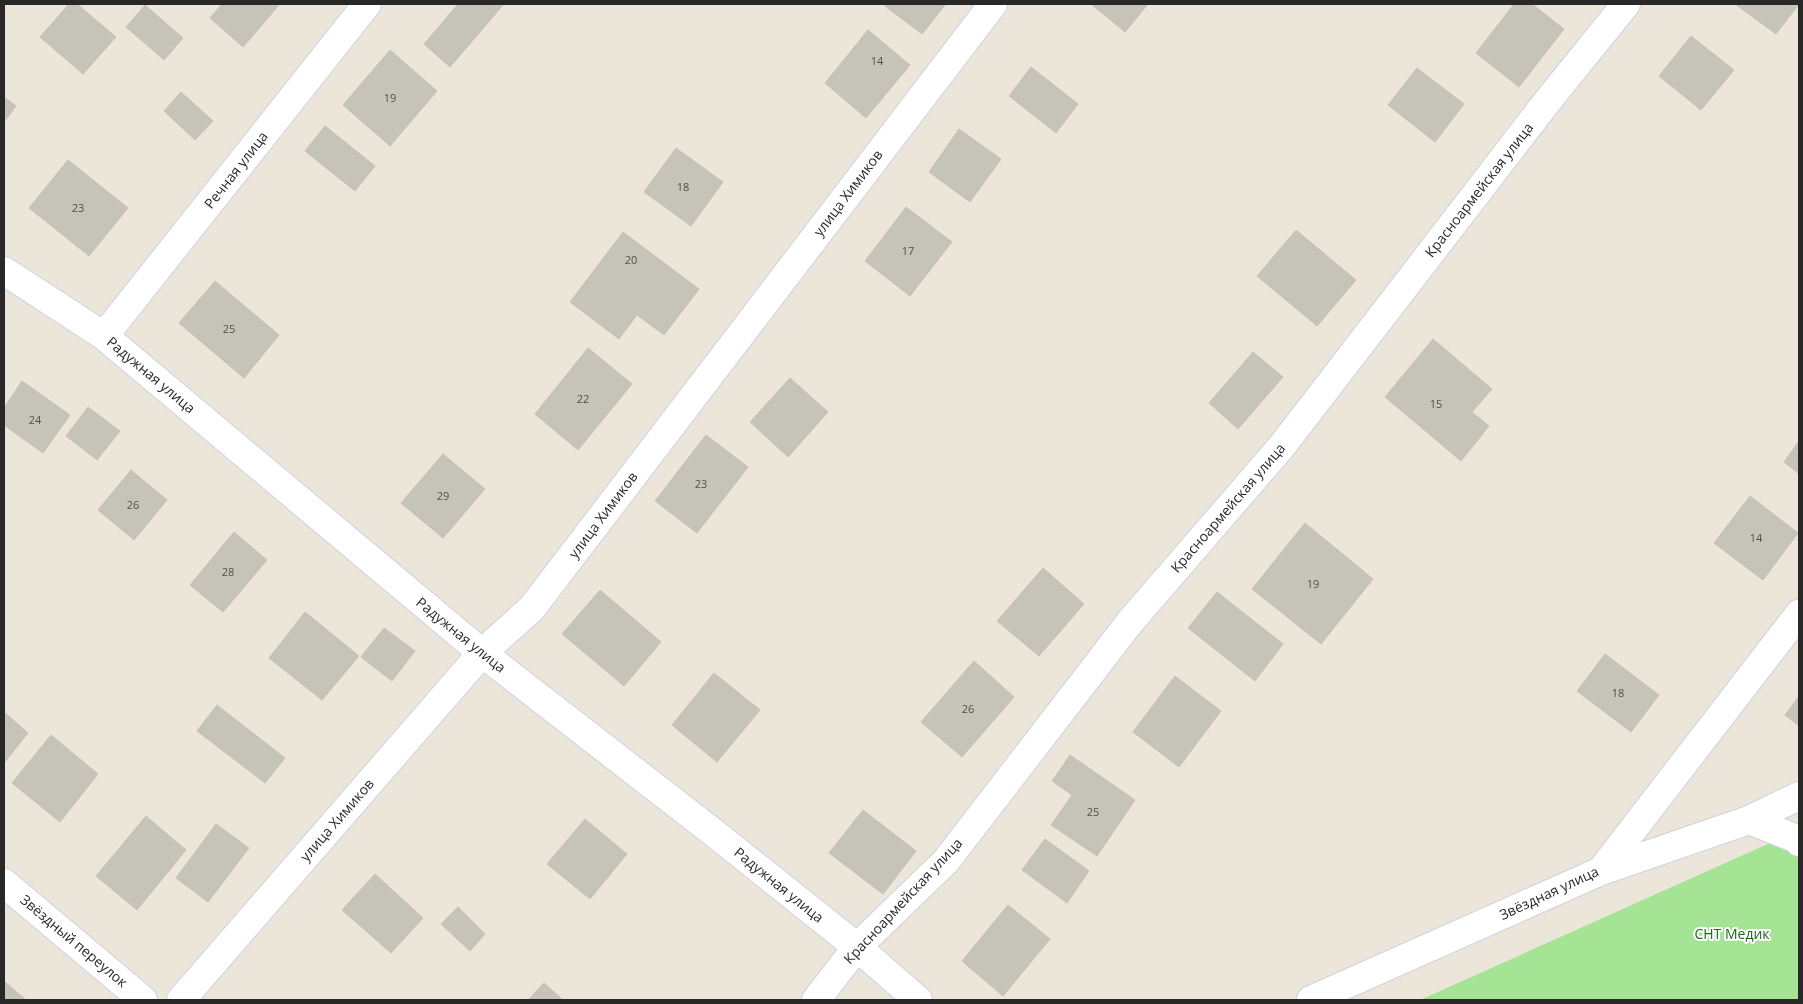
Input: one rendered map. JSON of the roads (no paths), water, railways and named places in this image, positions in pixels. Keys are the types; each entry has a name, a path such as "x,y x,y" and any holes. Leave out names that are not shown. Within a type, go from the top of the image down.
{"street":[{"name":"Речная улица","path":"104,336 367,4"},
{"name":"улица Химиков","path":"181,1000 482,653 532,608 993,4"},
{"name":"Красноармейская улица","path":"816,1000 857,947 946,860 1130,622 1282,446 1546,103 1626,4"},
{"name":"Радужная улица","path":"4,271 104,336 482,653 714,833 857,947 918,1000"},
{"name":"Звёздная улица","path":"1311,1000 1601,871 1799,614"},
{"path":"1601,871 1749,820 1799,796"},
{"path":"1749,820 1797,839 1799,842"},
{"name":"Звёздный переулок","path":"4,883 144,1000"}],"park label":[{"name":"СНТ Медик","path":"1732,934"}]}
